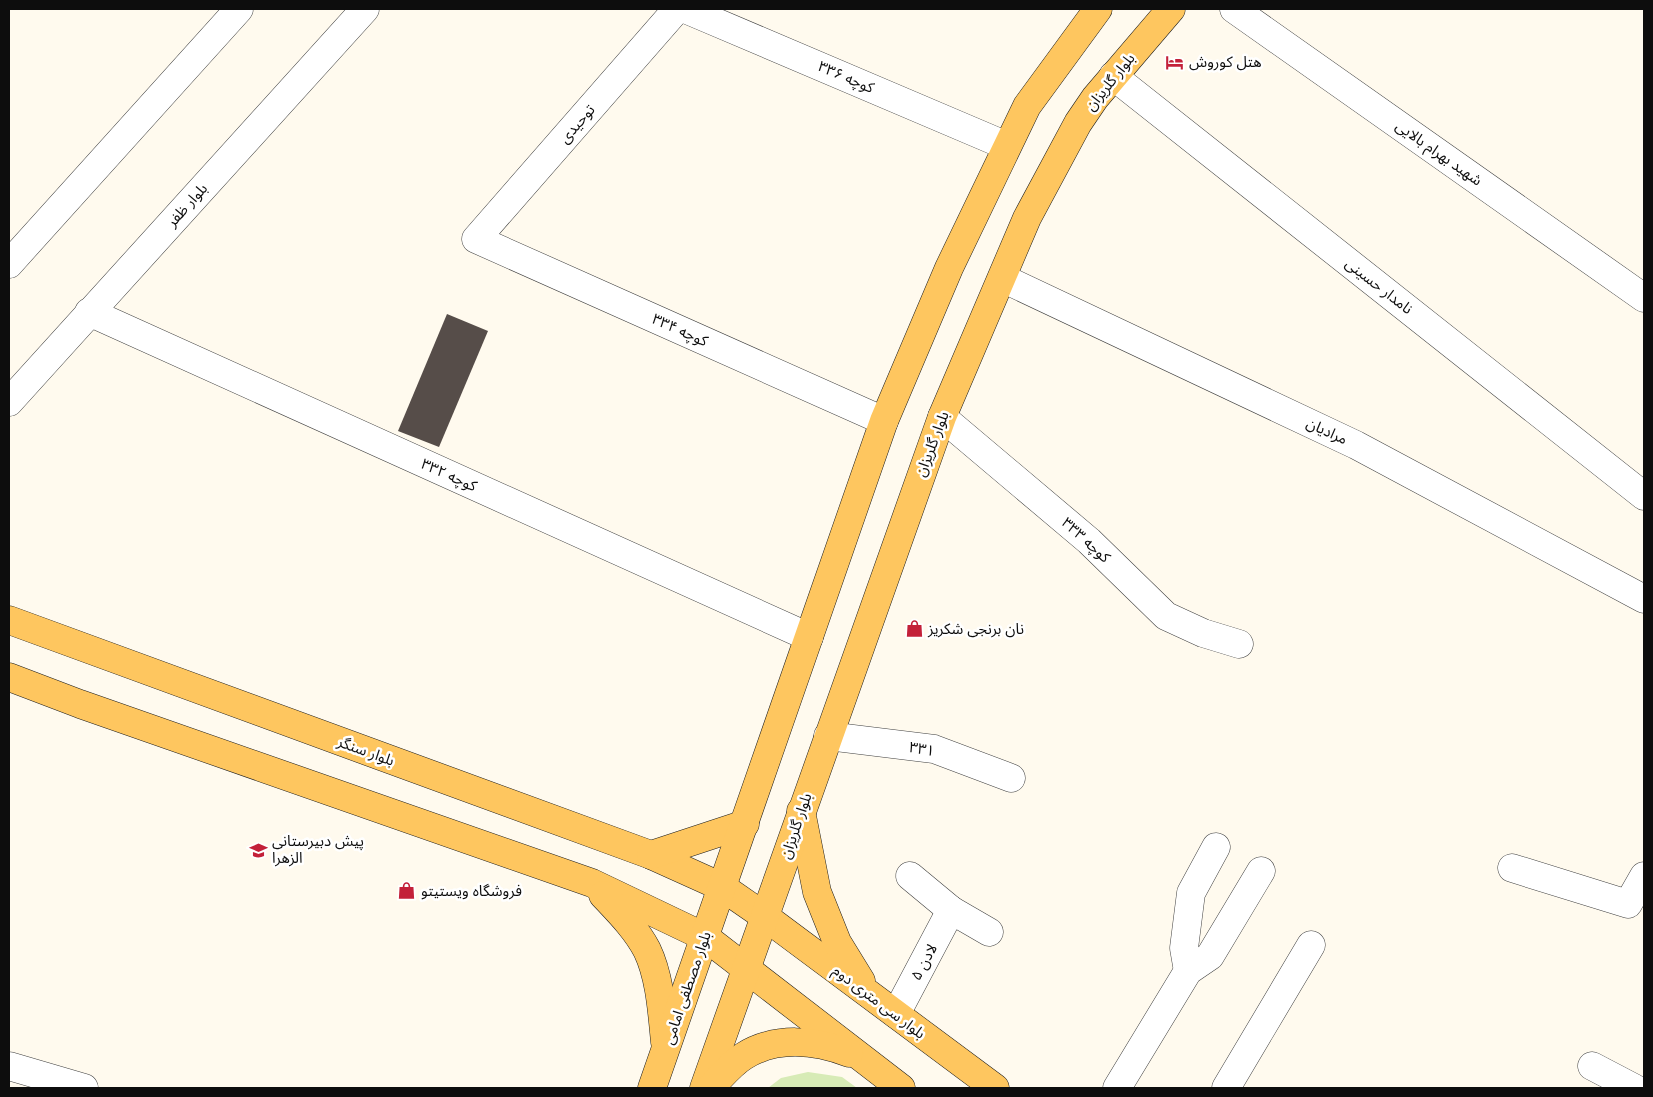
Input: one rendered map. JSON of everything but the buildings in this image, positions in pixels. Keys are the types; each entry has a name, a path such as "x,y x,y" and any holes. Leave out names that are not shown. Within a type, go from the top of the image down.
{"main road":[{"path":"722,887 884,421 949,268 1027,106 1098,9"},
{"name":"بلوار گلریزان","path":"764,916 942,417 1027,218 1078,124 1113,76 1170,9"},
{"name":"بلوار سنگر","path":"9,620 651,855 722,887"},
{"path":"9,677 80,704 592,883 705,937 902,1088"},
{"path":"800,811 817,892 837,942 868,993"},
{"path":"651,855 745,824"},
{"path":"592,883 629,922 647,950 656,977 666,1049"},
{"name":"بلوار سی متری دوم","path":"722,887 764,916 995,1088"},
{"name":"بلوار مصطفی امامی","path":"652,1088 722,887"},
{"path":"704,1088 764,916"},
{"path":"710,1088 733,1065 765,1045 787,1042 830,1045 861,1058"}],"street":[{"path":"9,264 239,9"},
{"name":"بلوار ظفر","path":"9,402 365,9"},
{"name":"توحیدی","path":"476,239 678,9"},
{"name":"کوچه ۳۳۶","path":"685,9 1007,146"},
{"name":"شهید بهرام بالایی","path":"1234,9 1644,298"},
{"name":"نامدار حسینی","path":"1113,76 1644,496"},
{"name":"کوچه ۳۳۴","path":"476,239 884,421"},
{"name":"مرادیان","path":"1002,278 1356,445 1644,598"},
{"name":"کوچه ۳۳۲","path":"90,312 809,637"},
{"name":"کوچه ۳۳۳","path":"942,417 1089,541 1166,616 1203,633 1239,644"},
{"name":"۳۳۱","path":"828,736 934,749 1011,778"},
{"path":"1188,971 1184,948 1191,893 1216,847"},
{"path":"1512,868 1628,904 1644,876"},
{"path":"1117,1088 1188,971 1210,956 1261,870"},
{"path":"910,876 951,910 989,932"},
{"name":"لادن ۵","path":"896,1014 951,910"},
{"path":"1226,1088 1311,945"},
{"path":"9,1066 84,1088"},
{"path":"1592,1066 1634,1088"}],"green space":[{"path":"808,1072 842,1077 857,1088 768,1088 781,1078"}],"place":[{"name":"هتل کوروش","path":"1175,62"},
{"name":"نان برنجی شکریز","path":"914,629"},
{"name":"پیش دبیرستانی الزهرا","path":"258,850"},
{"name":"فروشگاه ویستیتو","path":"407,891"}]}
